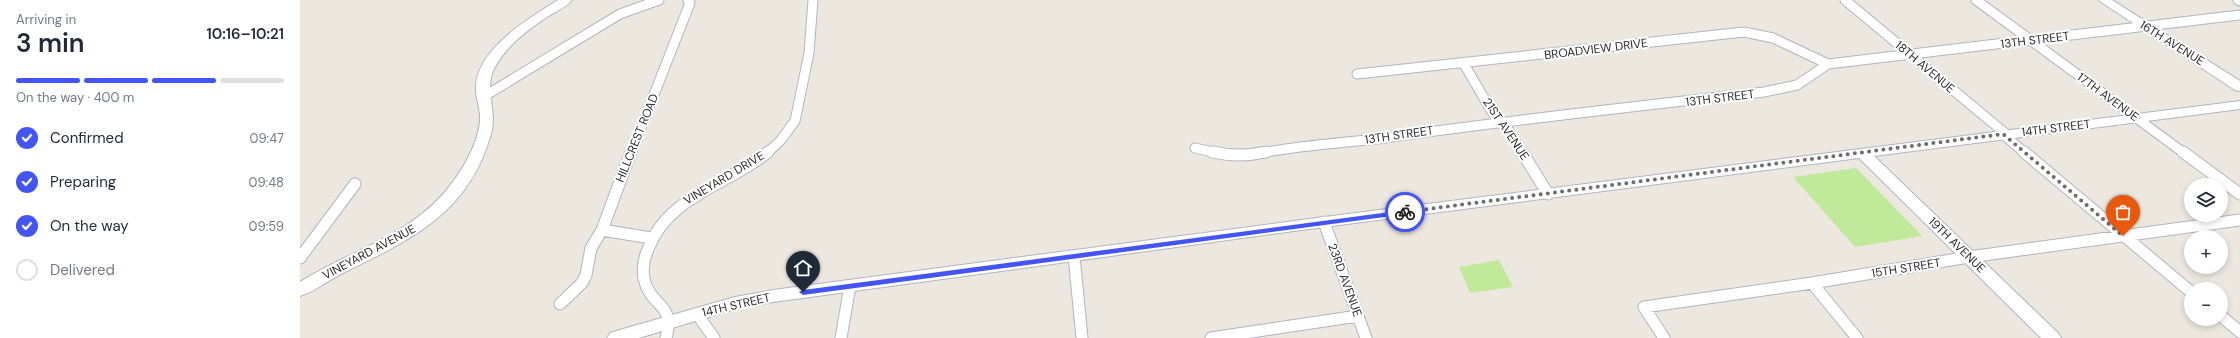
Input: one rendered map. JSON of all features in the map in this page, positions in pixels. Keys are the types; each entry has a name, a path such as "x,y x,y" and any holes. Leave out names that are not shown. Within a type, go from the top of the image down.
{"street":[{"name":"VINEYARD AVENUE","path":"300,290 340,267 396,241 424,222 446,202 466,174 482,139 487,118 484,97 484,80 491,65 502,48 524,29 566,0"},
{"path":"484,97 620,14 638,6 659,0"},
{"name":"HILLCREST ROAD","path":"560,304 582,283 586,275 591,248 602,230 613,198 690,3 688,0"},
{"name":"VINEYARD DRIVE","path":"668,331 669,315 652,296 646,287 644,279 643,268 651,238 677,207 758,159 776,144 790,129 795,121 810,53 814,0"},
{"name":"18TH AVENUE","path":"1845,0 2184,286"},
{"name":"17TH AVENUE","path":"1976,0 2240,194"},
{"name":"16TH AVENUE","path":"2104,0 2240,86"},
{"name":"13TH STREET","path":"1195,148 1226,155 1252,155 1295,146 1361,141 1498,122 1781,90 1805,81 1828,64 2148,28 2240,15"},
{"name":"BROADVIEW DRIVE","path":"1357,74 1464,64 1744,32 1773,38 1828,64"},
{"name":"21ST AVENUE","path":"1464,64 1498,122 1508,128 1548,194"},
{"name":"14TH STREET","path":"616,338 668,331 697,314 735,303 850,286 1324,222 1862,152 2240,105"},
{"name":"19TH AVENUE","path":"1862,152 2052,338"},
{"path":"300,258 355,184"},
{"name":"15TH STREET","path":"1664,338 1644,307 1812,283 1969,257 2240,220"},
{"name":"23RD AVENUE","path":"1324,222 1366,338"},
{"path":"602,230 651,238"},
{"path":"1074,256 1082,338"},
{"path":"1812,283 1857,338"},
{"path":"842,338 850,286"},
{"path":"697,314 714,338"},
{"path":"1211,338 1358,316"},
{"path":"2228,322 2240,332"}],"green space":[{"path":"1856,168 1922,236 1855,247 1793,177"},
{"path":"1499,260 1513,287 1470,293 1459,267"}],"way so far":[{"path":"1405,212 2003,134 2123,236"}],"route":[{"path":"803,292 1405,212"}]}
